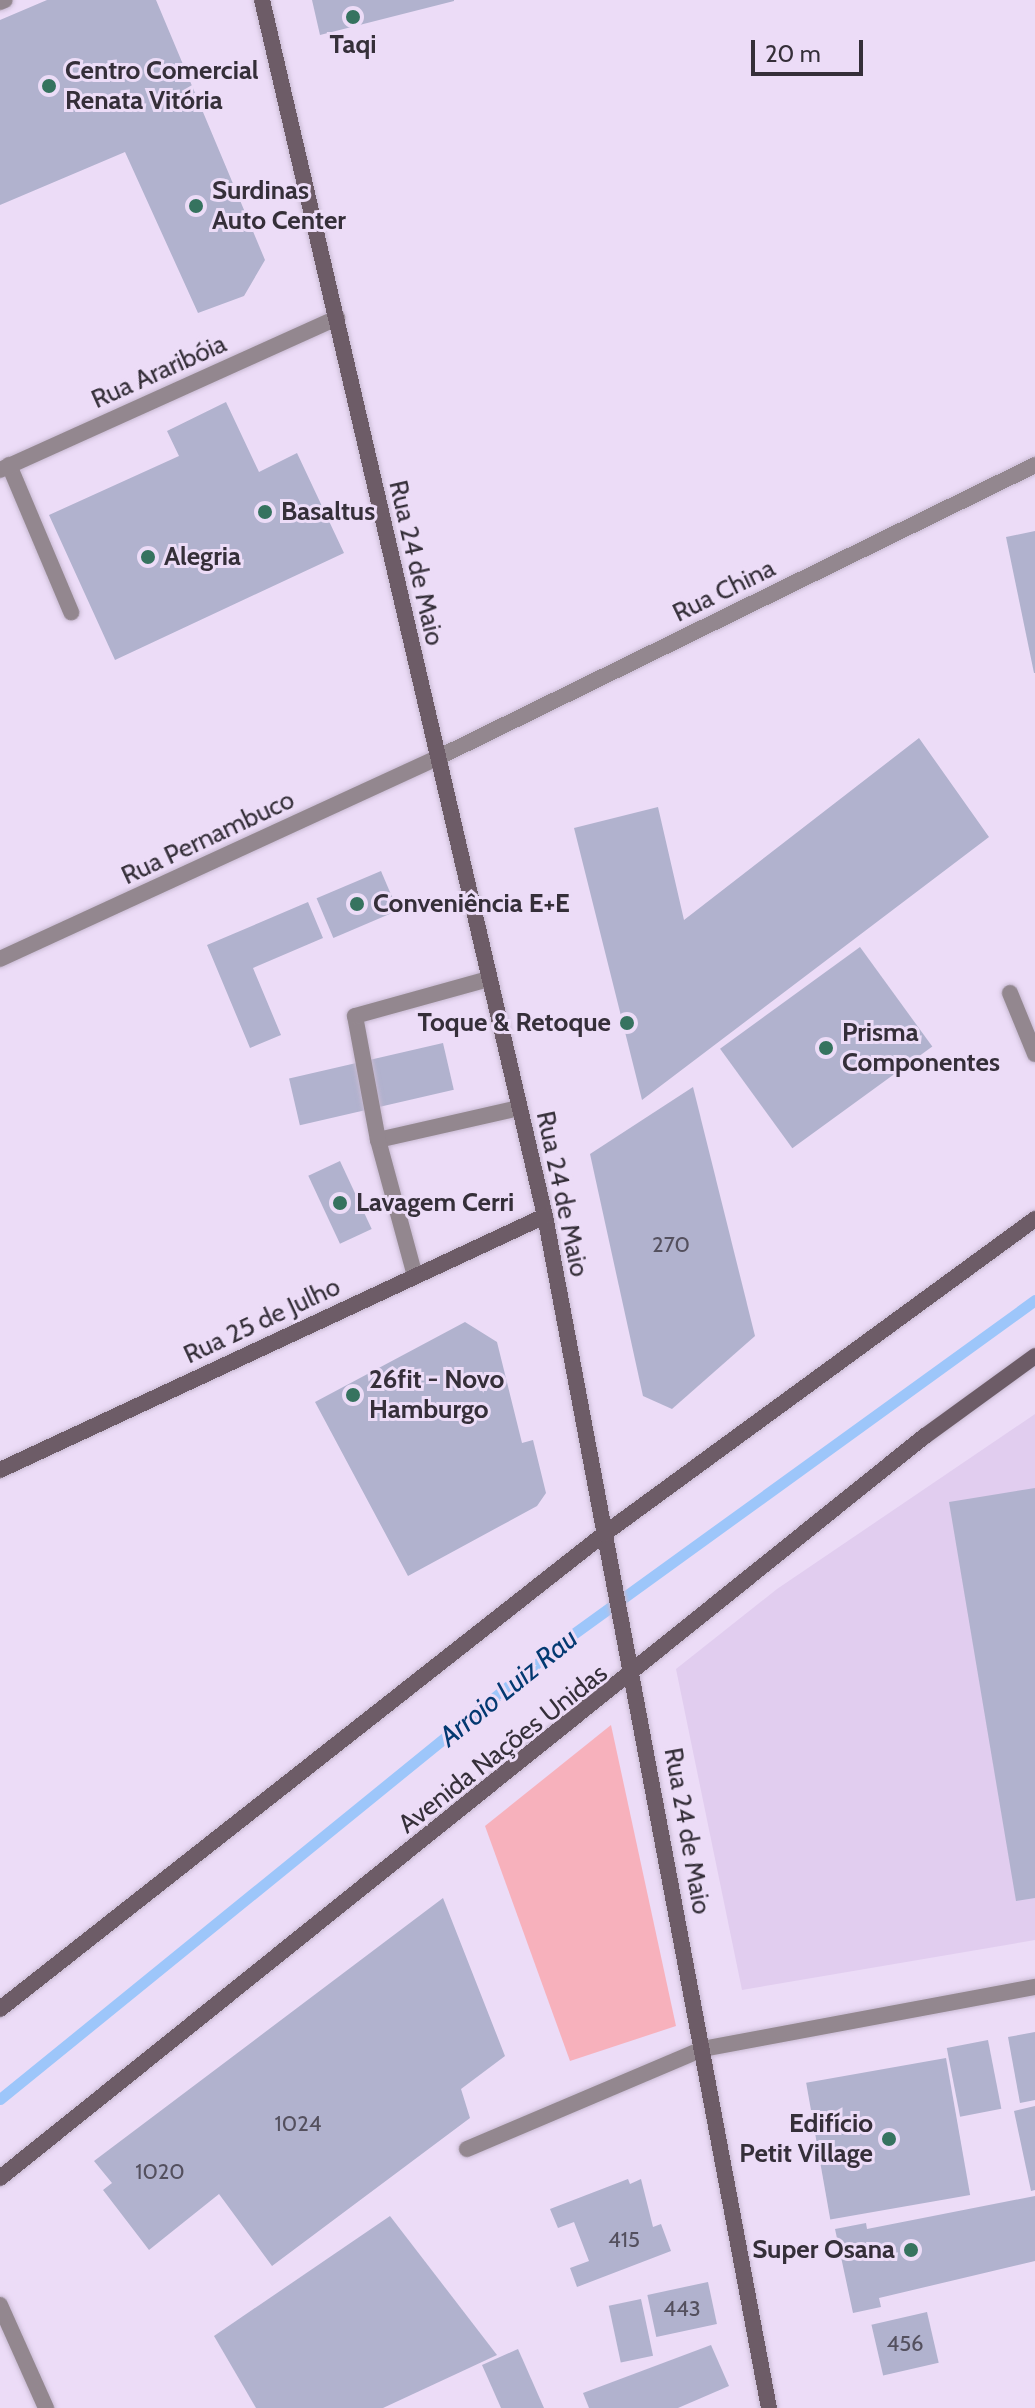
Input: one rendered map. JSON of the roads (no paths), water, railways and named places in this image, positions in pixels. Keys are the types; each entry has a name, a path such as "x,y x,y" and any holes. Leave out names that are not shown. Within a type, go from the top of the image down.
{"street":[{"name":"Rua 24 de Maio","path":"262,0 337,318 435,759 545,1216 604,1534 634,1675 769,2408"},
{"name":"Rua Araribóia","path":"5,468 337,318"},
{"name":"Rua China","path":"435,759 1035,465"},
{"path":"5,468 71,612"},
{"name":"Rua Pernambuco","path":"0,959 435,759"},
{"path":"415,1276 378,1140 355,1016 488,979"},
{"path":"1010,993 1035,1054"},
{"path":"378,1140 519,1108"},
{"name":"Rua 25 de Julho","path":"0,1470 545,1216"},
{"path":"0,2009 604,1534 1035,1219"},
{"name":"Avenida Nações Unidas","path":"0,2178 634,1675 925,1436 1035,1356"},
{"path":"467,2149 703,2049 1035,1987"},
{"path":"0,2305 46,2408"}],"waterway":[{"name":"Arroio Luiz Rau","path":"0,2099 565,1640 1035,1300"}],"place":[{"name":"Taqi","path":"353,17"},
{"name":"Centro Comercial Renata Vitória","path":"49,86"},
{"name":"Surdinas Auto Center","path":"196,206"},
{"name":"Basaltus","path":"265,512"},
{"name":"Alegria","path":"148,557"},
{"name":"Conveniência E+E","path":"357,904"},
{"name":"Toque & Retoque","path":"627,1023"},
{"name":"Prisma Componentes","path":"826,1048"},
{"name":"Lavagem Cerri","path":"340,1203"},
{"name":"26fit - Novo Hamburgo","path":"353,1395"},
{"name":"Edifício Petit Village","path":"889,2139"},
{"name":"Super Osana","path":"911,2250"}]}
